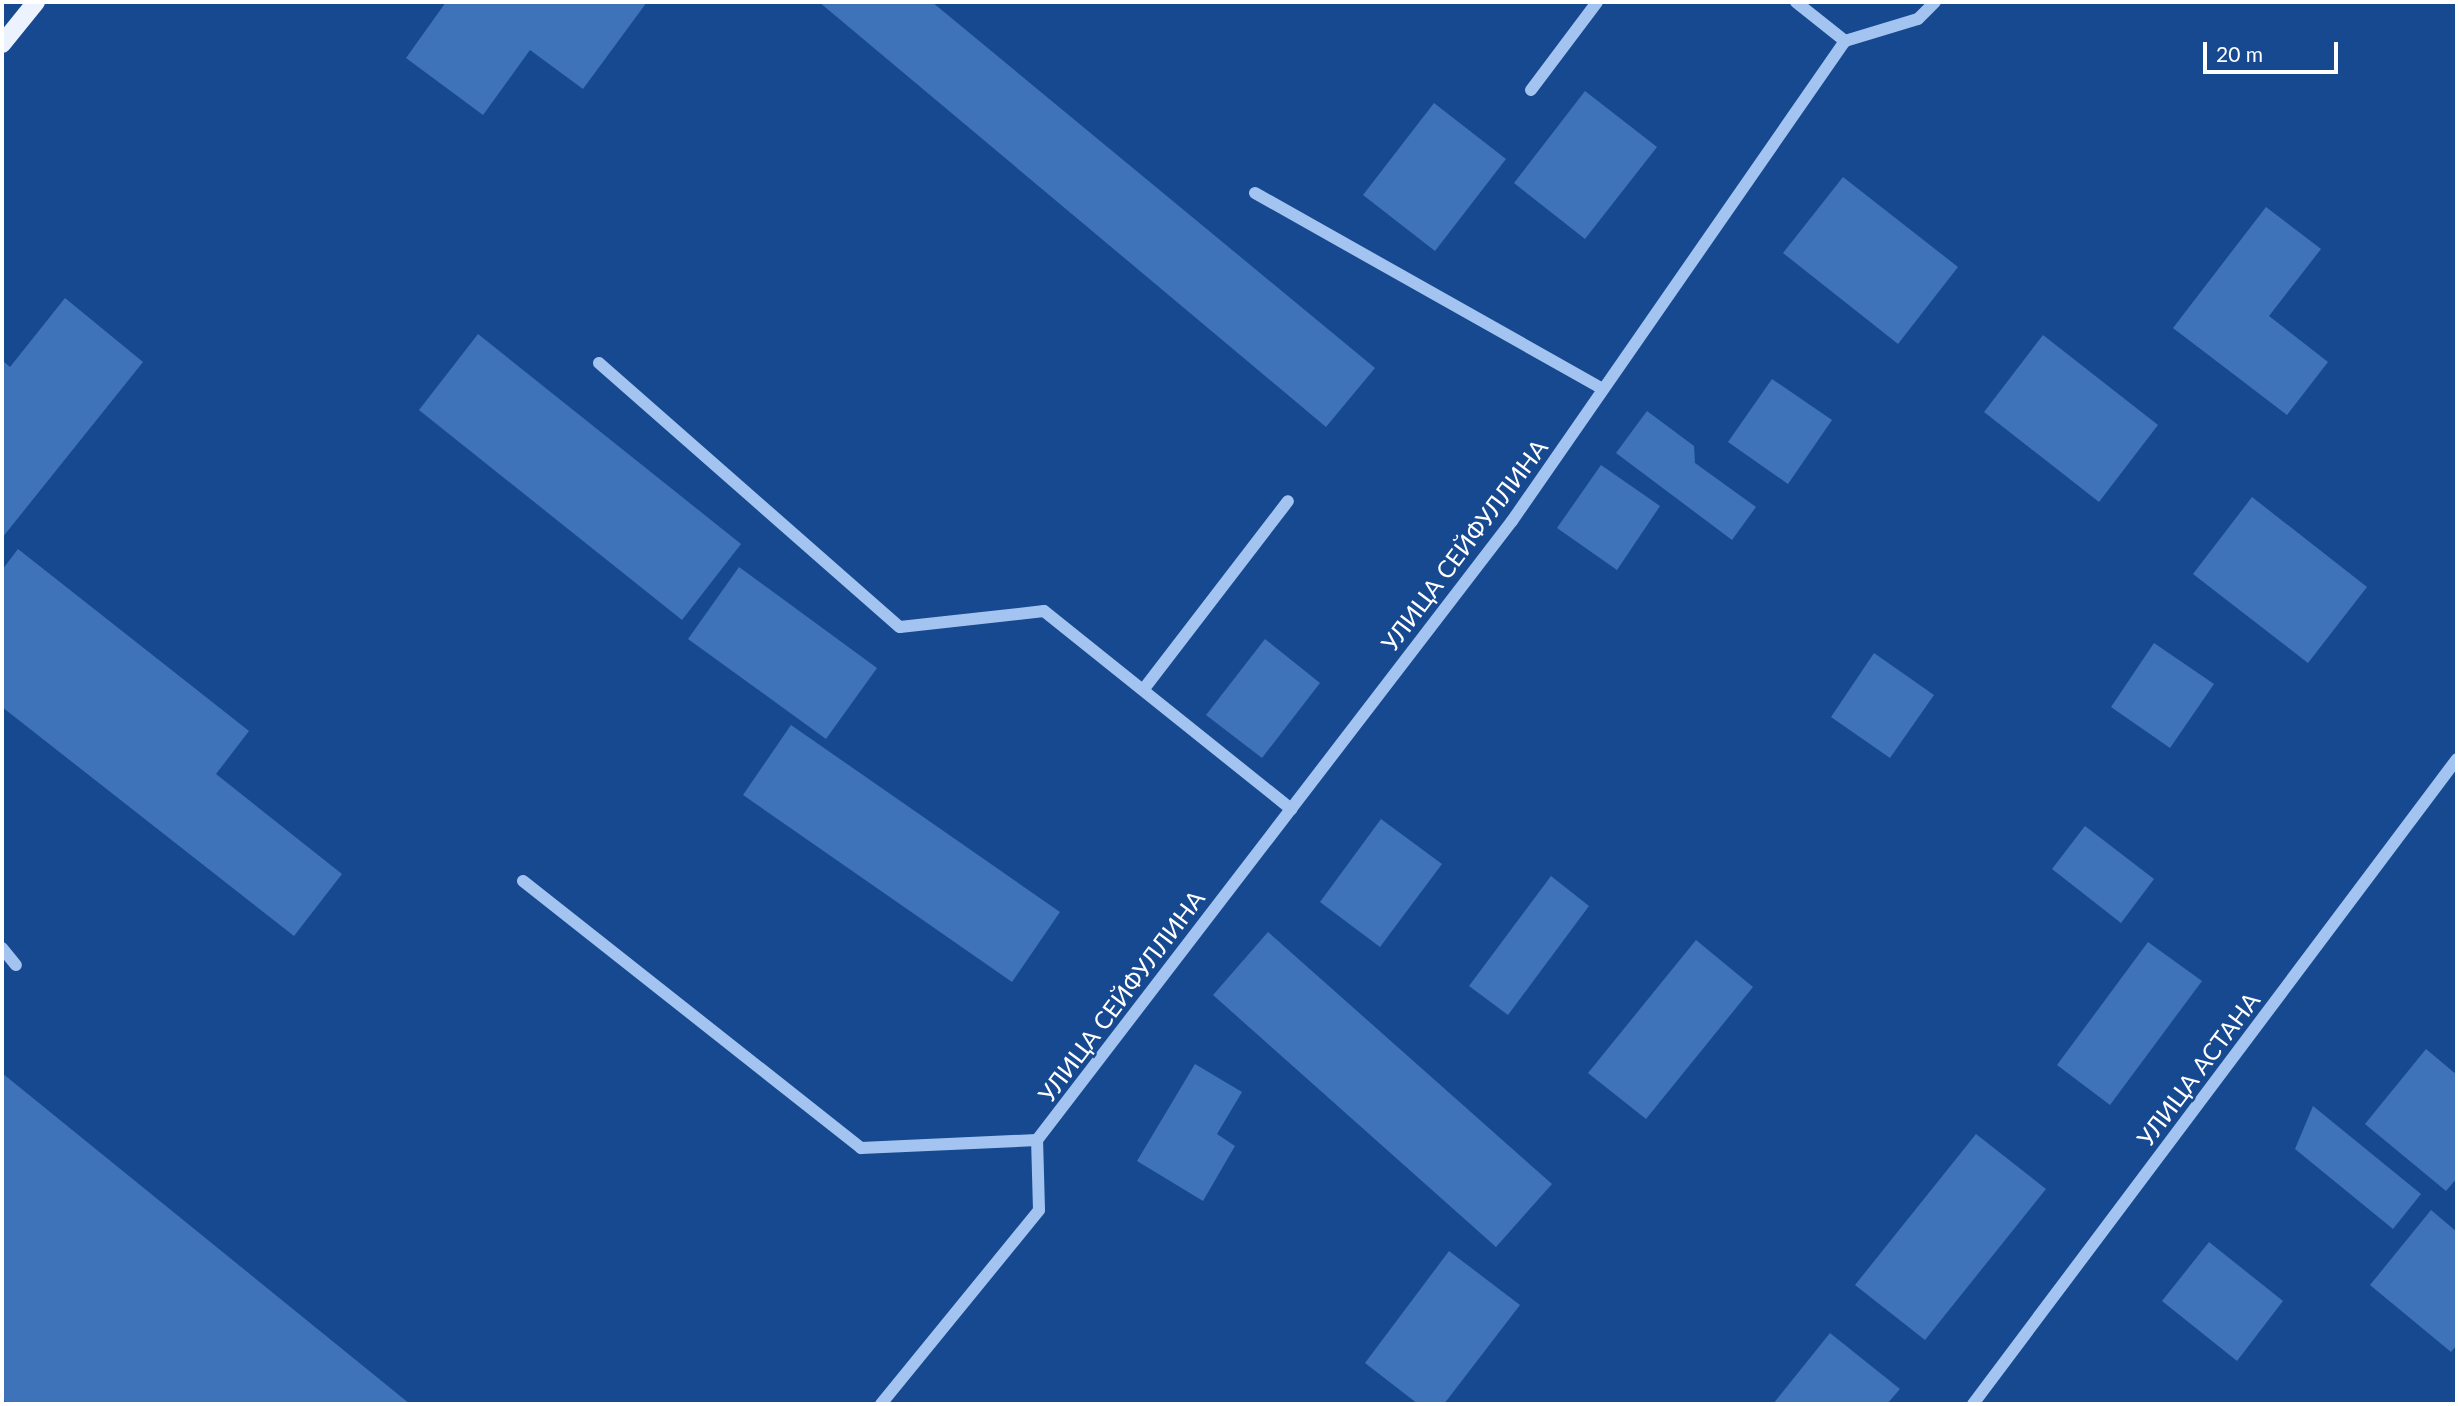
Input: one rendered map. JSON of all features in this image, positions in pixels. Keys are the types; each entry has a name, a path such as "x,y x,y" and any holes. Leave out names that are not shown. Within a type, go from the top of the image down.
{"main road":[{"path":"2,44 36,2"}],"street":[{"path":"1531,89 1597,2"},
{"path":"1796,2 1845,41 1918,19 1935,2"},
{"name":"УЛИЦА СЕЙФУЛЛИНА","path":"1037,1140 1512,521 1845,41"},
{"path":"1255,193 1604,389"},
{"path":"599,363 900,626 1044,611 1291,809"},
{"path":"1143,690 1288,501"},
{"name":"УЛИЦА АСТАНА","path":"1973,1404 2457,759"},
{"path":"523,881 861,1148 1037,1140 1039,1210 881,1404"},
{"path":"2,948 16,965"}],"building":[{"path":"446,2 647,2 583,89 530,50 483,115 406,58"},
{"path":"819,2 932,2 1375,368 1326,427"},
{"path":"1585,91 1657,147 1585,239 1514,183"},
{"path":"1434,103 1506,159 1435,251 1363,195"},
{"path":"1843,177 1958,267 1898,344 1783,253"},
{"path":"2266,207 2321,249 2269,316 2328,362 2287,415 2173,328"},
{"path":"65,298 143,362 2,538 2,360 10,367"},
{"path":"478,334 741,544 682,620 419,410"},
{"path":"2043,335 2158,425 2099,502 1984,412"},
{"path":"1772,379 1832,420 1788,484 1728,442"},
{"path":"1647,411 1694,446 1695,463 1756,507 1732,540 1616,453"},
{"path":"1601,465 1660,506 1617,570 1557,528"},
{"path":"2252,497 2367,587 2308,663 2193,574"},
{"path":"18,549 249,731 216,774 342,874 294,936 2,707 2,570"},
{"path":"739,567 877,668 826,739 688,639"},
{"path":"1265,639 1320,683 1262,758 1206,715"},
{"path":"2154,643 2214,684 2170,748 2111,707"},
{"path":"1874,653 1934,695 1890,758 1831,717"},
{"path":"791,725 1060,912 1012,982 743,795"},
{"path":"1381,819 1442,864 1380,947 1320,902"},
{"path":"2085,826 2154,879 2121,923 2052,869"},
{"path":"1551,876 1589,906 1508,1015 1469,986"},
{"path":"1268,932 1552,1184 1496,1247 1213,995"},
{"path":"1696,940 1753,987 1646,1119 1588,1073"},
{"path":"2148,942 2202,981 2110,1105 2057,1065"},
{"path":"2426,1049 2457,1075 2457,1178 2446,1191 2365,1124"},
{"path":"1195,1064 1242,1092 1217,1134 1235,1146 1203,1201 1137,1161"},
{"path":"2,1073 410,1404 8,1404 2,1399"},
{"path":"2313,1106 2421,1194 2393,1229 2295,1149"},
{"path":"1976,1134 2046,1189 1925,1340 1855,1285"},
{"path":"2431,1210 2457,1232 2457,1345 2451,1352 2370,1285"},
{"path":"2209,1242 2283,1301 2237,1361 2162,1301"},
{"path":"1449,1251 1520,1305 1444,1404 1418,1404 1365,1363"},
{"path":"1830,1333 1900,1389 1887,1404 1773,1404"}]}
